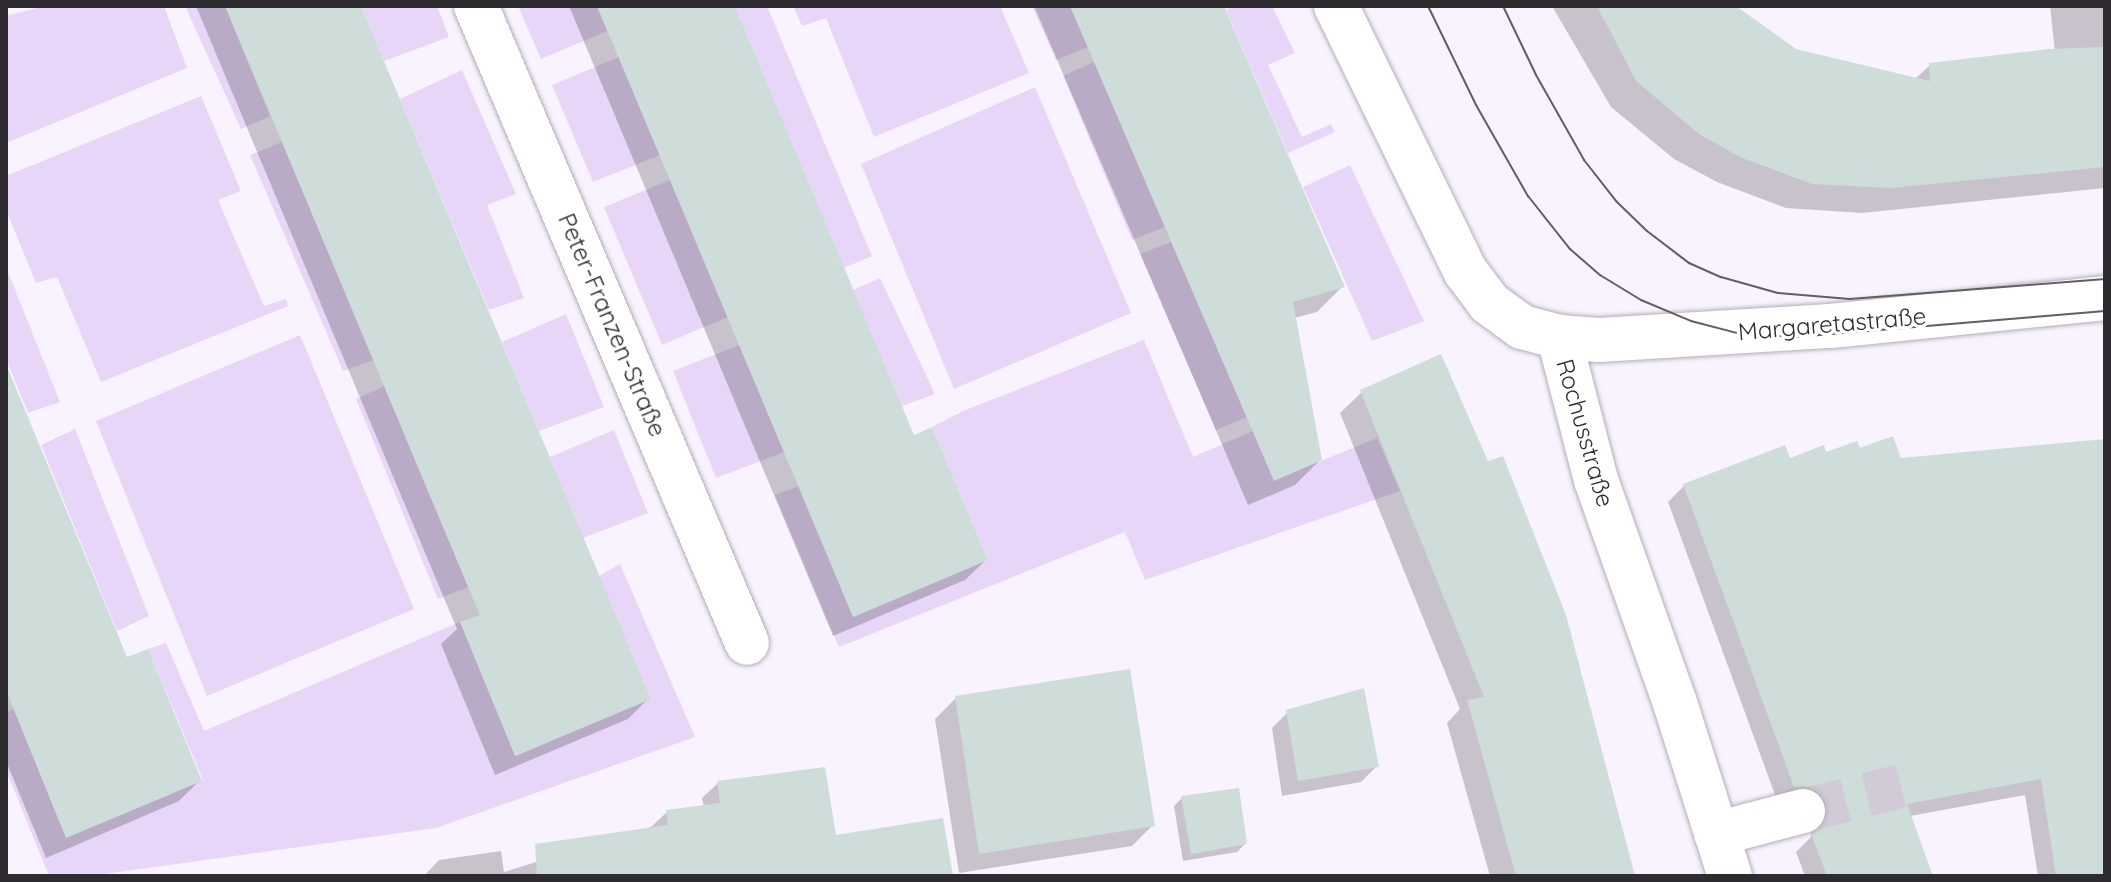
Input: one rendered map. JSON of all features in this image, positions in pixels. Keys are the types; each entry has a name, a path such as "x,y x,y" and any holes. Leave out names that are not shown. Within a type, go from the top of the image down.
{"street":[{"name":"Peter-Franzen-Straße","path":"476,6 747,643"},
{"name":"Rochusstraße","path":"1336,6 1466,272 1489,303 1522,327 1559,337 1596,480 1675,703 1730,876"},
{"name":"Margaretastraße","path":"1559,337 1599,340 1831,326 2105,298"},
{"path":"1716,834 1803,811"}],"shaded area":[{"path":"45,6 164,6 187,68 6,143 6,16"},
{"path":"185,6 225,6 270,116 241,129"},
{"path":"361,6 437,6 449,37 384,61"},
{"path":"518,6 597,6 607,31 541,59"},
{"path":"735,6 767,6 872,256 844,268"},
{"path":"793,6 1000,6 1029,73 874,137 826,18 802,26"},
{"path":"1032,6 1070,6 1088,47 1056,60"},
{"path":"1233,6 1272,6 1295,53 1268,65 1302,137 1331,124 1335,132 1288,153 1226,10"},
{"path":"619,57 660,155 593,182 552,85"},
{"path":"1094,62 1165,227 1132,240 1063,76"},
{"path":"462,70 516,194 487,205 524,298 489,310 400,99"},
{"path":"1035,87 1131,313 954,389 861,164"},
{"path":"201,96 241,191 218,200 264,306 286,299 288,306 101,382 57,277 36,283 6,210 6,176"},
{"path":"282,142 373,360 343,371 250,155"},
{"path":"1350,165 1424,321 1372,341 1303,187"},
{"path":"670,180 728,317 662,345 604,207"},
{"path":"1171,242 1247,417 1216,430 1140,254"},
{"path":"6,267 60,402 28,413 6,359"},
{"path":"880,278 935,394 902,406 853,290"},
{"path":"566,314 604,407 539,431 502,342"},
{"path":"300,335 414,609 207,696 96,421"},
{"path":"1144,340 1193,457 1253,431 1274,480 1377,438 1400,491 1145,580 1125,532 839,647 775,495 799,486 854,617 988,560 932,427 963,411"},
{"path":"739,345 784,452 716,478 673,371"},
{"path":"384,386 468,587 438,599 356,399"},
{"path":"75,429 149,616 117,631 41,445"},
{"path":"614,430 648,513 583,538 550,457"},
{"path":"620,564 695,737 436,828 90,876 49,876 6,770 6,712 14,710 66,837 203,780 148,649 166,643 204,731 460,622 516,756 651,699 599,576"}],"building":[{"path":"225,6 361,6 651,699 515,756 460,622 480,615"},
{"path":"597,6 735,6 914,435 932,427 988,560 853,617"},
{"path":"1070,6 1224,6 1345,287 1293,302 1322,460 1274,481"},
{"path":"1597,6 1736,6 1796,49 1930,81 1929,63 2049,49 2105,47 2105,167 1891,188 1812,184 1742,158 1699,134 1636,81"},
{"path":"1441,354 1488,461 1503,456 1566,615 1635,876 1516,876 1467,700 1484,697 1360,390"},
{"path":"6,364 127,657 148,649 202,781 66,838 6,690"},
{"path":"1893,436 1901,458 2105,439 2105,876 2056,876 2041,779 1907,804 1933,876 1827,876 1811,834 1827,818 1827,804 1821,794 1810,787 1794,787 1683,484 1785,445 1790,458 1824,445 1826,452 1857,441 1860,448"},
{"path":"1130,669 1155,826 979,854 955,696"},
{"path":"1364,688 1379,767 1298,781 1286,710"},
{"path":"825,767 836,835 943,818 953,876 537,876 535,844 668,825 666,810 720,803 717,781"},
{"path":"1239,788 1247,844 1191,854 1181,796"}],"tunnel":[{"path":"1803,811 1901,786"}],"tram line":[{"path":"1428,6 1476,105 1528,196 1570,249 1600,275 1641,300 1691,321 1737,333 1796,337 2105,311"},
{"path":"1503,6 1536,75 1584,160 1616,201 1647,231 1689,263 1721,277 1778,293 1850,299 2105,279"}]}
